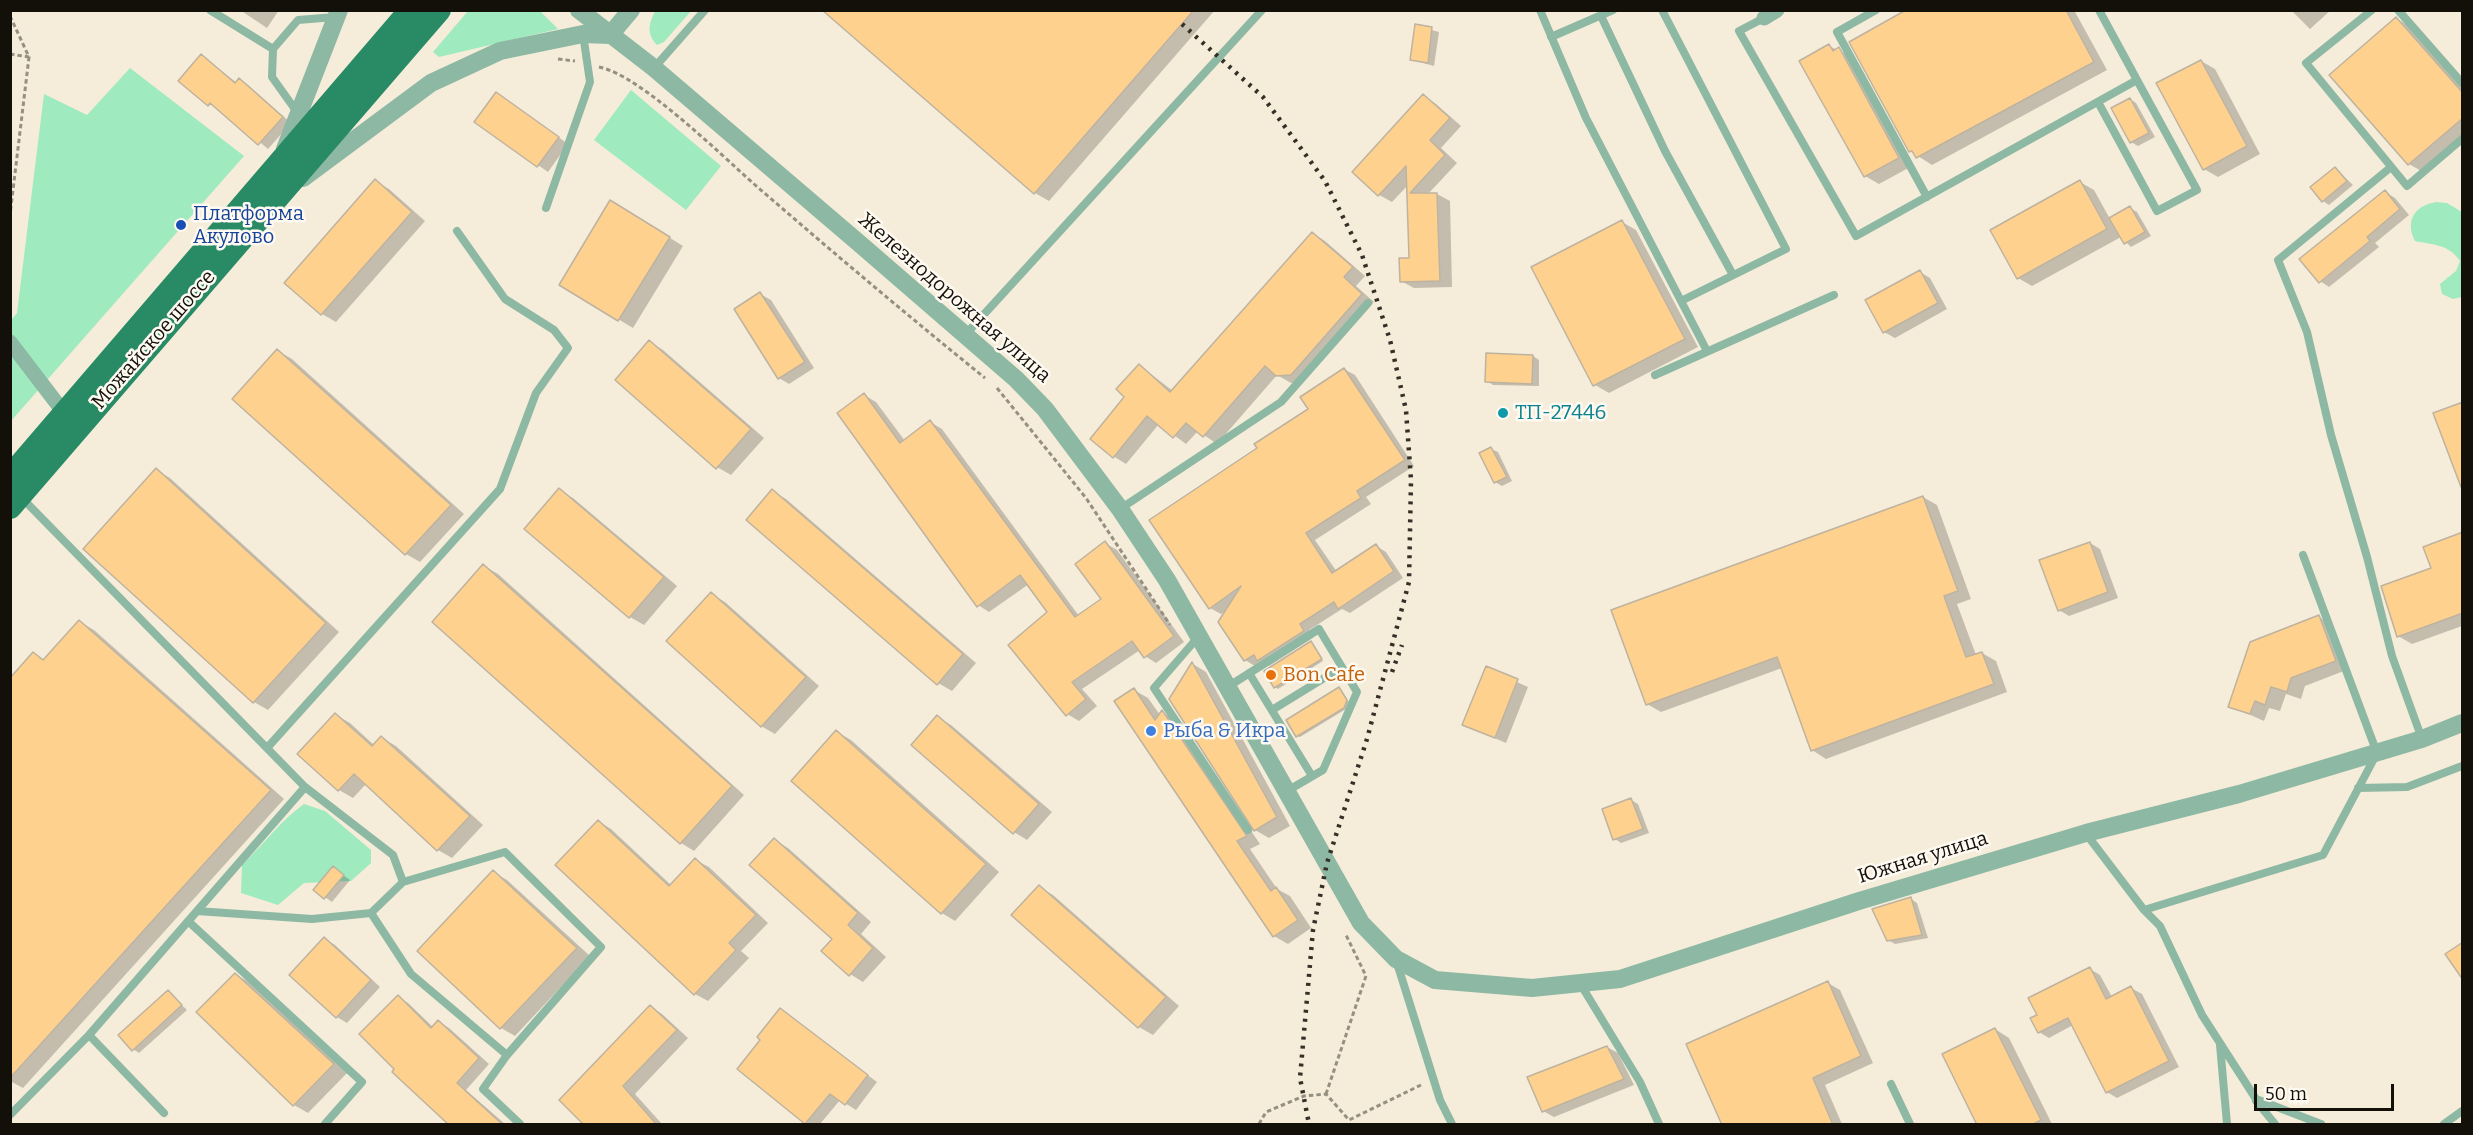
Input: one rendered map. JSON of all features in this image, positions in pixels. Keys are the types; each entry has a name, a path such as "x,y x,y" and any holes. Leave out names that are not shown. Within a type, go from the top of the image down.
{"main road":[{"name":"Можайское шоссе","path":"14,493 65,414 411,10"},
{"name":"Можайское шоссе","path":"14,493 440,10"}],"street":[{"name":"Железнодорожная улица","path":"579,10 654,68 1016,379 1045,409 1120,509 1194,641 1228,686 1361,923 1396,959"},
{"path":"274,200 431,83 500,51 583,34 610,35 631,10"},
{"path":"278,166 338,14"},
{"path":"10,342 65,414"},
{"name":"Южная улица","path":"1396,959 1435,980 1532,988 1620,979 1859,901 2086,833 2239,794 2422,739 2463,723"}],"lane":[{"path":"210,10 273,49"},
{"path":"654,68 705,10"},
{"path":"965,335 1262,10"},
{"path":"1540,10 1586,118 1707,351"},
{"path":"1551,37 1613,10"},
{"path":"1662,10 1786,249 1681,302"},
{"path":"1876,10 1837,32 1927,197"},
{"path":"2098,10 2197,190 2157,211 2098,102"},
{"path":"2372,10 2306,63 2407,186 2463,139"},
{"path":"2398,10 2463,83"},
{"path":"299,117 293,104 272,77 273,49 298,20 338,14"},
{"path":"1771,14 1738,31 1856,236 2137,80"},
{"path":"1601,15 1665,151 1733,275"},
{"path":"546,208 590,82 583,34"},
{"path":"2391,167 2278,260 2307,332 2331,435 2367,556 2392,656 2422,739"},
{"path":"267,748 500,489 536,393 568,348 554,330 505,299 457,231"},
{"path":"1655,375 1834,295"},
{"path":"1120,509 1281,402 1368,303"},
{"path":"14,493 305,787 393,855 403,882"},
{"path":"2144,910 2323,855 2377,753 2303,555"},
{"path":"1228,686 1319,629 1357,692 1323,770 1287,791"},
{"path":"1194,641 1154,688 1248,830"},
{"path":"1272,710 1342,667"},
{"path":"1249,673 1312,776"},
{"path":"2358,788 2407,787 2463,766"},
{"path":"10,1115 89,1035 305,787"},
{"path":"2086,833 2144,910 2160,926 2202,1015 2275,1125"},
{"path":"197,911 312,919 371,914 403,882 505,852 601,947 507,1055 483,1089 520,1125"},
{"path":"371,914 411,974 507,1055"},
{"path":"188,921 362,1082 325,1125"},
{"path":"1396,959 1434,1079 1452,1125"},
{"path":"1580,983 1640,1082 1659,1125"},
{"path":"89,1035 164,1113"},
{"path":"2220,1044 2227,1125"},
{"path":"1891,1084 1910,1125"},
{"path":"2256,1099 2321,1125"},
{"path":"2444,1125 2463,1111"}],"path":[{"path":"10,15 29,57 10,215"},
{"path":"10,54 29,57"},
{"path":"555,60 610,69 659,101 888,300 997,388 1086,498 1162,615 1194,641"},
{"path":"1326,1094 1366,976 1345,934"},
{"path":"1326,1094 1349,1120 1434,1079"},
{"path":"1259,1125 1266,1112 1304,1096 1326,1094"}],"green space":[{"path":"655,10 691,11 664,42 657,45 650,32"},
{"path":"468,11 540,11 558,29 439,57 433,52"},
{"path":"130,68 244,156 11,421 11,320 17,313 44,94 87,115"},
{"path":"631,90 721,166 686,210 594,140"},
{"path":"2436,202 2447,203 2462,212 2462,297 2453,299 2442,294 2440,284 2456,271 2460,261 2456,255 2446,248 2415,241 2412,234 2411,221 2417,211"},
{"path":"304,804 325,811 371,850 371,863 351,881 304,883 278,905 241,893 242,865 280,825"}],"building":[{"path":"822,10 1194,10 1034,194"},
{"path":"1906,10 2066,10 2094,62 1916,158 1912,151 1909,152 1849,42"},
{"path":"2396,17 2463,93 2463,118 2408,165 2329,75"},
{"path":"1415,24 1432,27 1428,63 1410,60"},
{"path":"1829,44 1833,51 1839,47 1899,158 1864,177 1799,61"},
{"path":"201,54 235,83 239,78 283,117 258,145 210,103 208,106 178,81"},
{"path":"2201,60 2247,146 2203,170 2156,83"},
{"path":"496,92 559,137 537,167 474,122"},
{"path":"1423,94 1450,118 1430,140 1445,155 1410,193 1437,193 1440,281 1400,282 1399,258 1409,258 1406,166 1378,196 1352,172"},
{"path":"2130,98 2149,133 2130,143 2111,108"},
{"path":"2335,167 2347,181 2322,202 2310,187"},
{"path":"375,179 412,212 321,315 284,283"},
{"path":"2080,180 2107,229 2017,279 1990,230"},
{"path":"2385,190 2400,209 2367,237 2370,241 2319,283 2299,259"},
{"path":"610,200 670,237 618,321 559,285"},
{"path":"2130,206 2145,232 2124,244 2109,218"},
{"path":"1622,220 1685,339 1593,386 1531,267"},
{"path":"1312,232 1353,267 1344,277 1362,294 1291,375 1276,376 1265,366 1203,437 1186,423 1173,438 1147,416 1113,458 1090,439 1124,397 1116,389 1139,364 1170,392"},
{"path":"1920,270 1938,303 1883,333 1865,300"},
{"path":"760,292 805,362 778,379 734,309"},
{"path":"649,340 751,429 716,469 615,380"},
{"path":"277,349 451,505 405,555 232,399"},
{"path":"1486,353 1533,355 1532,384 1485,382"},
{"path":"1344,368 1405,460 1357,491 1361,498 1306,533 1332,573 1376,544 1394,571 1338,609 1334,602 1300,624 1304,631 1257,661 1254,655 1244,661 1218,622 1241,586 1209,609 1149,520 1257,448 1254,444 1308,409 1300,397"},
{"path":"864,393 900,443 930,420 1075,617 1101,599 1075,564 1105,541 1174,636 1144,658 1132,641 1072,682 1086,699 1066,716 1008,645 1047,612 1020,575 977,607 837,413"},
{"path":"2463,402 2463,487 2461,487 2433,413"},
{"path":"1491,447 1507,477 1494,483 1479,453"},
{"path":"156,468 326,623 253,703 83,549"},
{"path":"559,488 664,577 629,618 524,529"},
{"path":"772,489 963,654 937,685 746,520"},
{"path":"1923,496 1958,591 1944,596 1966,657 1982,652 1994,684 1811,751 1777,657 1646,705 1611,610"},
{"path":"2463,532 2463,613 2397,637 2381,586 2431,568 2423,547"},
{"path":"2090,542 2108,592 2058,611 2039,560"},
{"path":"483,564 732,786 680,844 432,622"},
{"path":"711,592 806,677 761,727 666,641"},
{"path":"2319,615 2336,661 2291,678 2287,692 2271,687 2265,705 2255,701 2250,714 2228,707 2250,642"},
{"path":"79,620 271,790 10,1078 10,678 33,652 43,660"},
{"path":"1311,641 1322,659 1274,688 1264,671"},
{"path":"1192,662 1277,817 1254,831 1169,699"},
{"path":"1486,666 1518,679 1495,738 1462,725"},
{"path":"1339,687 1347,700 1344,708 1296,737 1286,720"},
{"path":"1134,688 1155,720 1162,710 1247,836 1237,841 1271,891 1276,887 1298,920 1273,937 1114,701"},
{"path":"335,713 372,746 381,736 470,816 437,851 354,774 338,791 297,754"},
{"path":"937,715 1039,804 1013,834 911,745"},
{"path":"836,730 986,864 941,914 791,781"},
{"path":"1631,798 1643,829 1613,840 1602,809"},
{"path":"598,820 669,886 695,858 756,915 729,943 736,950 694,995 555,865"},
{"path":"774,838 858,913 848,925 873,948 849,976 821,951 832,939 749,865"},
{"path":"333,866 344,875 324,899 313,890"},
{"path":"493,870 577,948 500,1029 417,951"},
{"path":"1039,885 1166,997 1138,1028 1011,915"},
{"path":"1911,897 1922,935 1887,941 1872,909"},
{"path":"324,937 371,980 336,1018 289,975"},
{"path":"2463,942 2463,980 2445,954"},
{"path":"2090,967 2106,999 2131,986 2169,1061 2106,1093 2068,1018 2038,1033 2030,1018 2037,1015 2028,998"},
{"path":"235,973 334,1064 293,1106 196,1012"},
{"path":"1828,981 1861,1056 1813,1078 1833,1125 1722,1125 1686,1044"},
{"path":"168,990 182,1005 132,1051 118,1035"},
{"path":"398,995 431,1028 438,1020 479,1058 457,1083 503,1125 449,1125 392,1072 394,1069 359,1034"},
{"path":"650,1005 677,1030 623,1086 657,1125 584,1125 559,1100"},
{"path":"780,1008 868,1075 845,1105 830,1094 805,1124 737,1069 760,1040 757,1037"},
{"path":"1995,1028 2041,1120 2031,1125 1977,1125 1942,1054"},
{"path":"1607,1046 1624,1079 1542,1112 1527,1077"}],"railway":[{"path":"1182,24 1263,97 1325,181 1362,255 1390,340 1406,410 1411,480 1409,582 1367,739 1327,863 1313,930 1300,1078 1309,1124"},
{"path":"1392,672 1402,645"}],"place":[{"name":"Платформа Акулово","path":"181,225"},
{"name":"ТП-27446","path":"1503,413"},
{"name":"Bon Cafe","path":"1271,675"},
{"name":"Рыба & Икра","path":"1151,731"}]}
